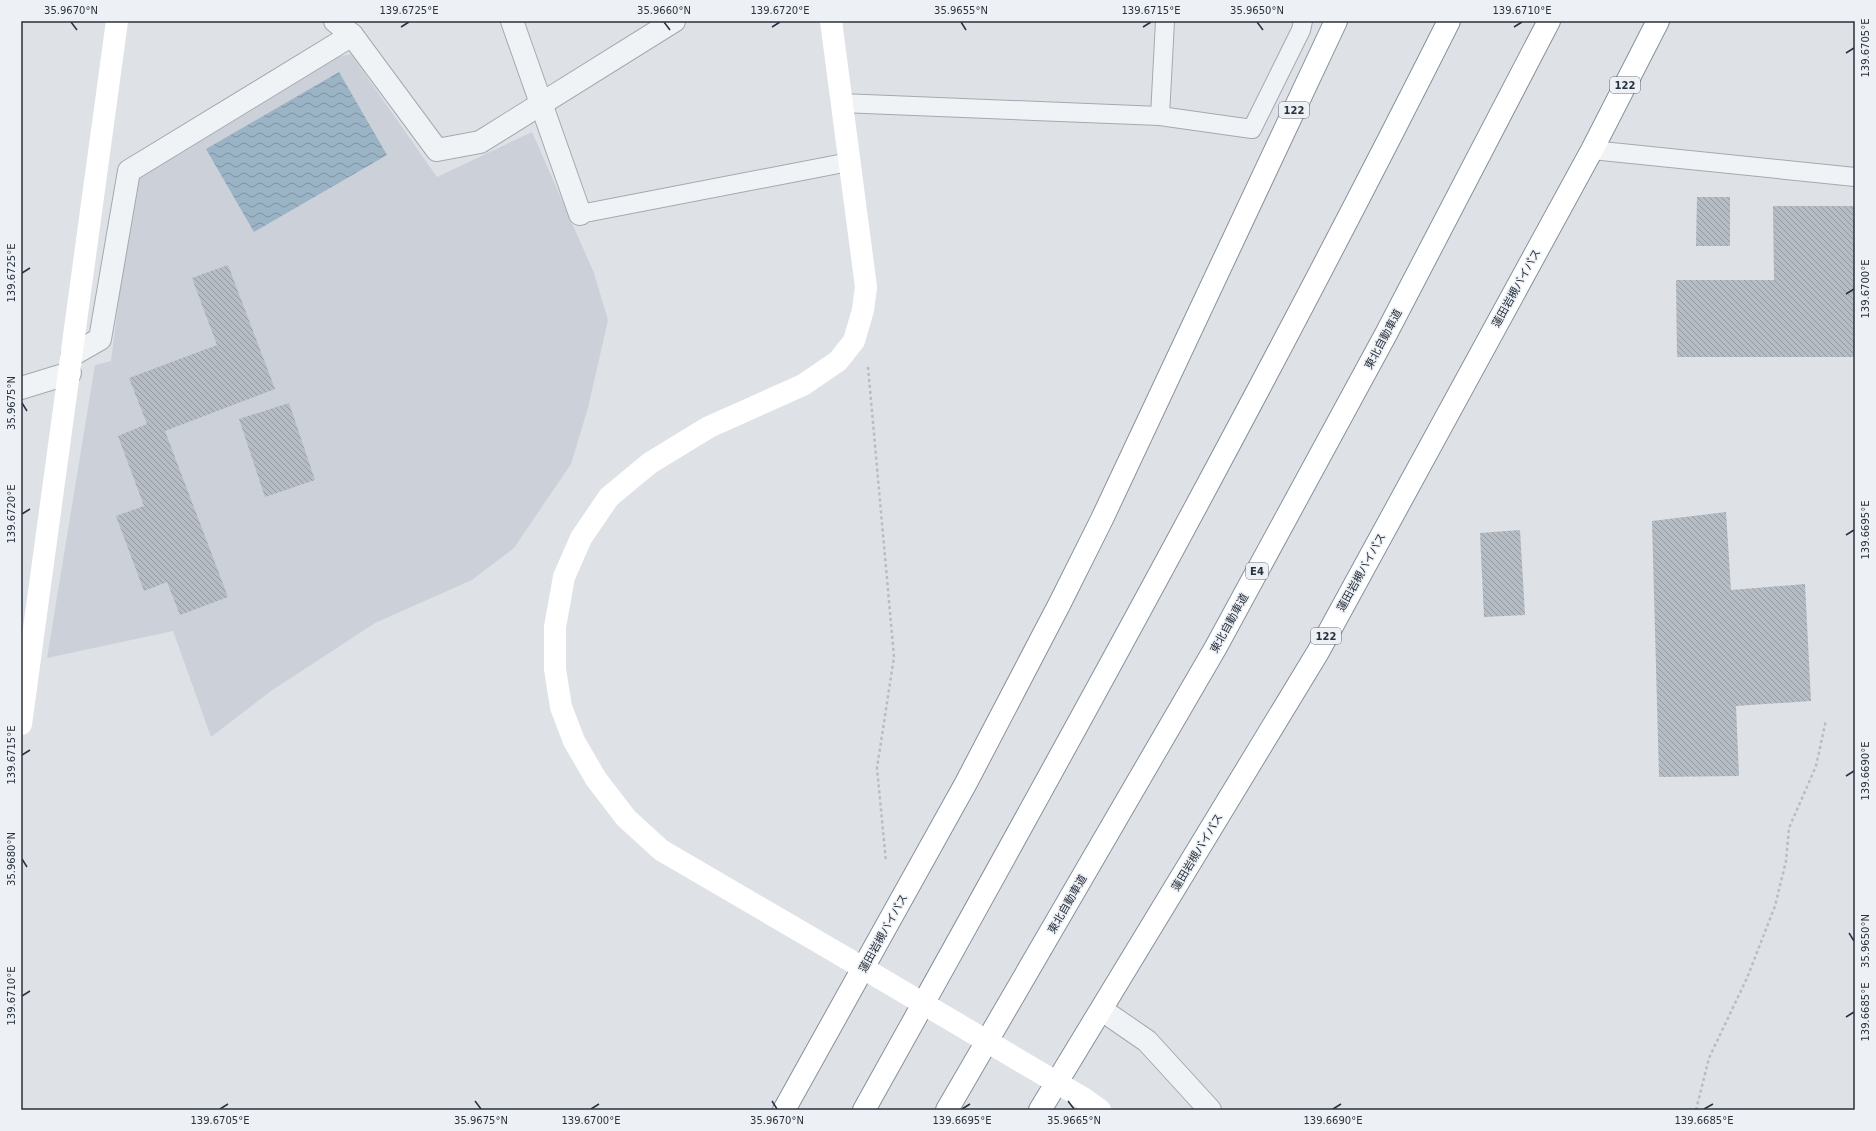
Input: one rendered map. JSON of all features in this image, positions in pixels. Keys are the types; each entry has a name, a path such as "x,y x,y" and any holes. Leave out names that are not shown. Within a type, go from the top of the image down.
{"main road":[{"path":"21,724 117,21"},
{"path":"830,21 866,287 860,326 854,341 838,361 803,385 709,428 650,463 609,497 581,538 564,578 555,627 554,669 561,707 574,741 596,779 626,818 661,850 1092,1104"},
{"name":"蓮田岩槻バイパス","path":"784,1110 962,790 1060,603 1102,519 1336,21"},
{"path":"864,1110 1002,863 1312,291 1449,21"},
{"name":"東北自動車道","path":"947,1110 1216,647 1386,334 1549,21"},
{"name":"蓮田岩槻バイパス","path":"1040,1110 1318,652 1592,150 1658,21"}],"street":[{"path":"335,21 352,35 437,150 480,142 674,21"},
{"path":"512,21 542,102 580,214"},
{"path":"21,388 71,364 100,339 129,171 352,35"},
{"path":"1102,1010 1147,1041 1210,1110"}],"lane":[{"path":"1160,116 1165,21"},
{"path":"841,103 1160,116 1252,129 1301,30 1303,21"},
{"path":"1592,150 1855,177"},
{"path":"580,214 849,162"}],"path":[{"path":"868,366 894,657 878,768 886,862"},
{"path":"1696,1110 1709,1058 1747,978 1775,906 1786,861 1789,828 1816,766 1826,720"}],"shaded area":[{"path":"351,54 437,177 532,132 594,273 608,320 588,408 571,464 514,548 472,580 375,623 271,691 211,737 173,631 47,658 95,365 111,361 132,193 142,173 335,57"}],"water":[{"path":"339,72 387,155 254,232 206,149"}],"building":[{"path":"1697,197 1730,197 1730,246 1696,246"},
{"path":"1773,206 1854,206 1854,357 1677,357 1676,280 1774,280"},
{"path":"228,265 275,389 165,431 228,597 180,615 167,582 144,591 116,516 144,506 118,436 147,424 129,378 217,345 192,278"},
{"path":"289,403 315,480 265,497 239,419"},
{"path":"1726,512 1731,590 1805,584 1811,701 1736,706 1739,776 1659,777 1652,521"},
{"path":"1520,530 1525,615 1484,617 1480,533"}]}
